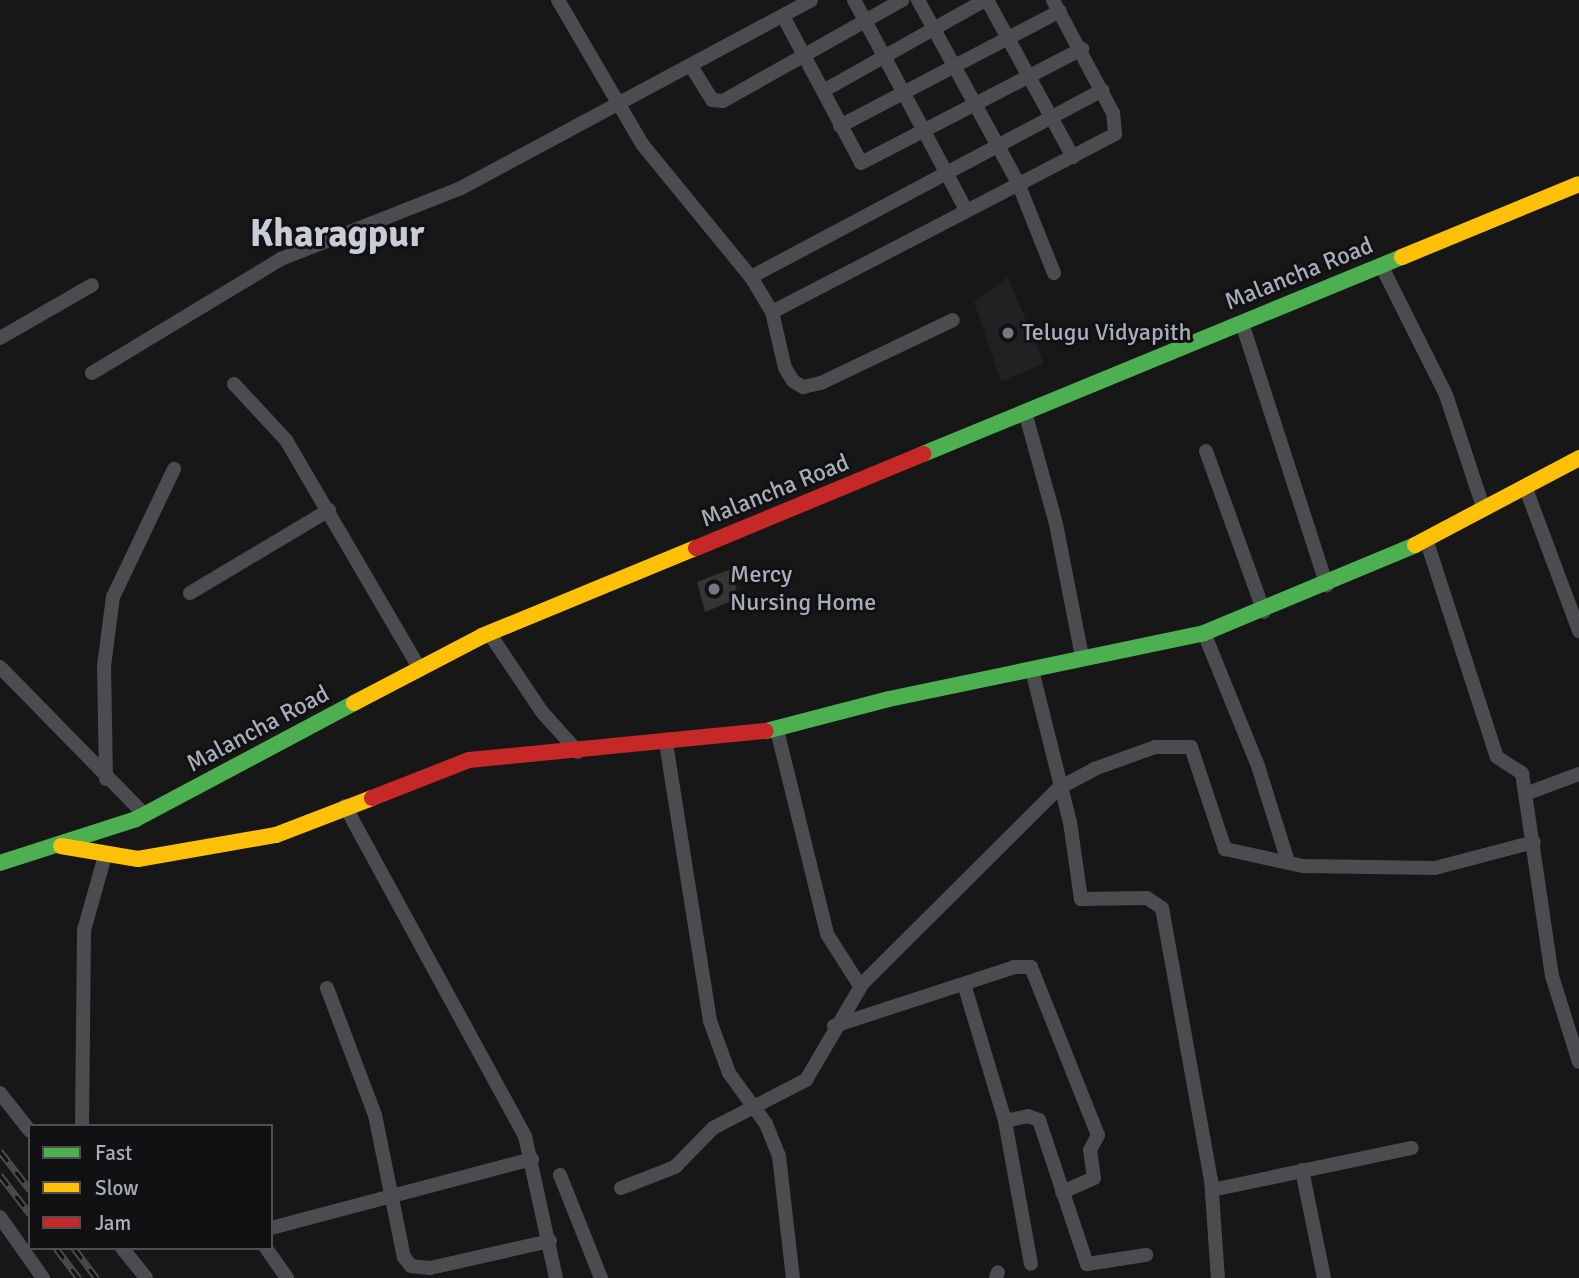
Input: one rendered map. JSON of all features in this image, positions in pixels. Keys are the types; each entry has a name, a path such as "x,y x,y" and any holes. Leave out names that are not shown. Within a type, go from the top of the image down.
{"street":[{"path":"558,0 642,144 751,277 772,312 785,368 793,381 810,387 953,320"},
{"path":"92,373 212,296 303,248 461,188 811,0"},
{"path":"854,0 966,210"},
{"path":"691,66 717,102 807,58 902,0"},
{"path":"919,0 1017,183 1054,273"},
{"path":"823,91 986,0 1073,157"},
{"path":"772,312 1115,134 1113,113 1057,5 1009,39 839,125"},
{"path":"783,16 861,163 976,107 1082,49"},
{"path":"751,277 1102,90"},
{"name":"Malancha Road","path":"0,863 61,846 145,815 489,633 1579,184"},
{"path":"1381,265 1446,395 1483,510"},
{"path":"0,338 92,285"},
{"path":"1242,323 1327,586"},
{"path":"234,384 286,440 420,669"},
{"path":"1025,412 1056,524 1082,657"},
{"path":"1206,451 1264,612"},
{"path":"61,846 105,856 138,859 276,835 452,764 777,730 889,699 1204,633 1327,586 1526,489 1579,458"},
{"path":"106,779 104,666 113,597 174,469"},
{"path":"1526,489 1579,631"},
{"path":"190,593 329,510"},
{"path":"1426,539 1497,757 1519,767 1534,842 1552,976 1579,1062"},
{"path":"489,633 578,752"},
{"path":"1204,633 1258,766 1288,862"},
{"path":"0,667 106,779 145,815"},
{"path":"1032,670 1059,788 1080,898 1147,898 1162,908 1212,1190 1218,1278"},
{"path":"777,730 815,898 834,950 860,986"},
{"path":"666,743 710,1021 729,1073 754,1106 779,1156 793,1278"},
{"path":"621,1188 675,1167 713,1129 807,1080 834,1026 860,986 1059,788 1155,747 1191,747 1200,764 1219,842 1232,852 1332,869 1434,868 1534,842"},
{"path":"1525,794 1579,775"},
{"path":"345,806 525,1136 556,1278"},
{"path":"82,1124 84,930 105,856"},
{"path":"834,1026 1023,965 1035,975 1098,1135 1090,1150 1094,1178 1062,1192"},
{"path":"964,984 1005,1121 1031,1264"},
{"path":"327,988 375,1115 404,1257 420,1268 550,1241"},
{"path":"0,1093 28,1128"},
{"path":"1005,1121 1028,1115 1040,1120 1087,1264 1146,1255"},
{"path":"1212,1190 1412,1148"},
{"path":"273,1228 532,1159"},
{"path":"1302,1170 1325,1278"},
{"path":"559,1175 601,1278"},
{"path":"2,1224 43,1278"},
{"path":"128,1250 146,1278"},
{"path":"267,1250 287,1278"}],"shaded area":[{"name":"Telugu Vidyapith","path":"1008,277 1044,364 1001,381 974,302"}],"building":[{"path":"731,569 739,598 705,612 697,582"}],"railway":[{"path":"0,1151 28,1187"},
{"path":"0,1175 28,1211"},
{"path":"58,1250 79,1278"},
{"path":"76,1250 97,1278"}],"traffic: fast":[{"path":"923,454 1402,257"},
{"path":"766,731 889,699 1204,633 1415,545"},
{"path":"0,863 136,819 354,703"}],"traffic: slow":[{"path":"1402,257 1579,184"},
{"path":"1415,545 1579,458"},
{"path":"354,703 482,636 696,548"},
{"path":"61,846 138,859 276,835 372,798"}],"traffic: jam":[{"path":"696,548 923,454"},
{"path":"372,798 469,760 766,731"}],"place":[{"name":"Telugu Vidyapith","path":"1008,333"},
{"name":"Mercy Nursing Home","path":"714,589"}],"district":[{"name":"Kharagpur","path":"337,234"}]}
